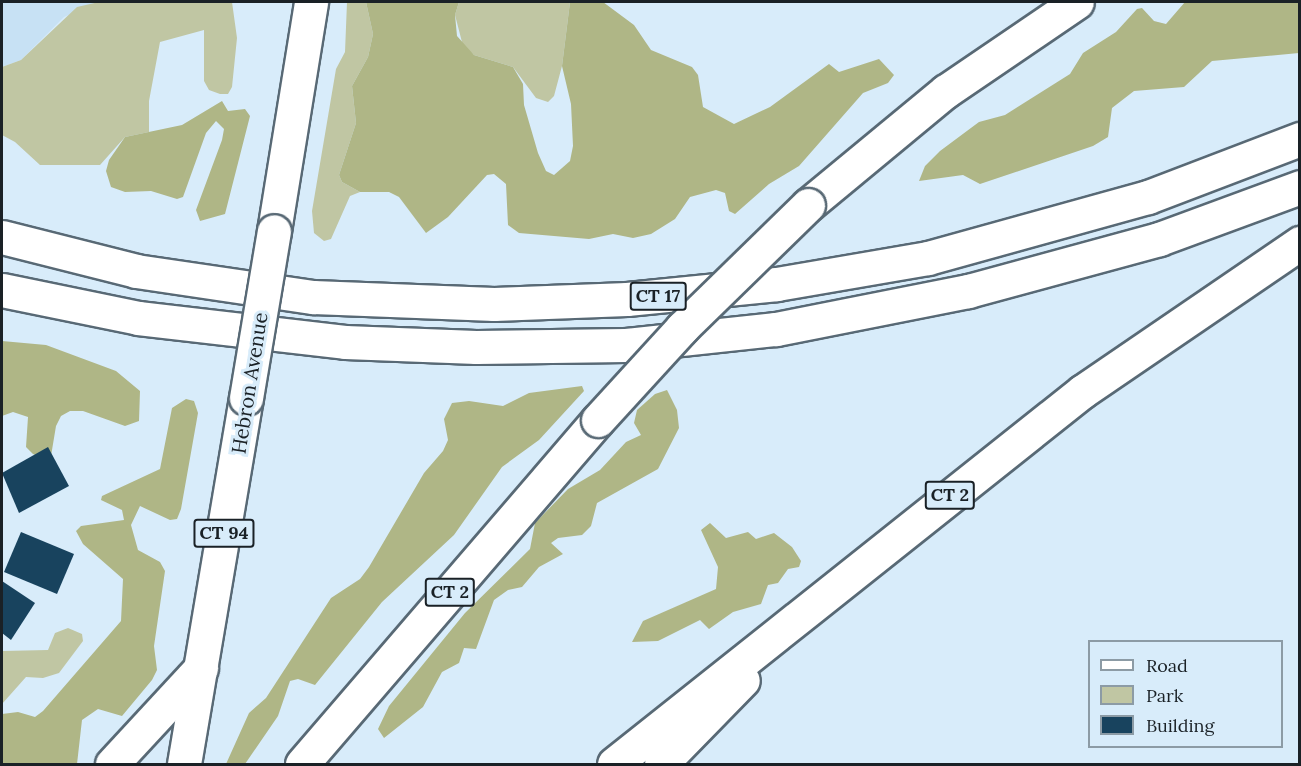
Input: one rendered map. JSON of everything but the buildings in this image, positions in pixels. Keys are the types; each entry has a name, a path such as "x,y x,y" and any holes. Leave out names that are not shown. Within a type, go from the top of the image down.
{"main road":[{"name":"Hebron Avenue","path":"184,765 312,2"},
{"name":"CT 2","path":"302,765 598,420 682,328 808,205 960,81 1077,2"},
{"name":"CT 17","path":"2,237 136,271 313,297 483,304 637,298 798,281 981,245 1148,197 1299,139"},
{"name":"CT 17","path":"2,290 138,318 290,338 454,347 626,345 776,329 968,291 1159,239 1299,187"},
{"name":"CT 2","path":"614,765 1076,397 1187,317 1299,243"},
{"path":"661,765 728,700 767,642"},
{"path":"112,765 201,668"}],"shaded area":[{"path":"2,2 99,2 64,17 21,60 2,67"}],"green space":[{"path":"99,2 232,2 237,38 232,87 228,94 220,94 209,90 204,81 204,30 160,42 149,101 149,132 125,137 100,165 40,165 15,142 2,135 2,67 21,60 77,7"},
{"path":"347,2 366,2 373,34 368,57 352,86 356,123 339,175 342,182 360,192 350,196 331,239 324,241 314,233 312,211 336,69 345,52"},
{"path":"366,2 459,2 455,15 457,36 474,55 513,67 523,84 524,105 538,153 546,171 554,175 570,161 573,146 571,104 562,66 570,2 603,2 634,25 651,50 692,67 698,75 703,107 734,124 770,107 829,64 839,72 879,59 894,75 888,83 863,93 799,166 769,184 735,214 729,211 725,193 716,190 690,197 675,219 651,234 633,238 613,234 589,239 519,233 508,225 506,184 494,174 487,175 448,217 426,233 399,197 389,192 360,192 342,182 339,175 356,123 352,86 368,57 373,34"},
{"path":"459,2 570,2 562,66 554,96 548,102 536,98 513,67 474,55 463,46 455,15"},
{"path":"1185,2 1299,2 1299,53 1212,61 1184,87 1134,91 1112,108 1108,137 1093,146 980,184 963,175 919,181 925,166 940,151 979,122 1005,115 1070,74 1083,53 1116,32 1137,9 1142,8 1154,21 1166,24"},
{"path":"222,101 228,111 245,109 250,116 225,214 200,221 196,210 222,140 224,129 216,121 206,133 183,197 177,199 151,191 125,192 111,187 106,171 109,160 125,137 182,125"},
{"path":"2,341 46,345 116,371 140,391 139,421 125,426 83,411 70,411 61,416 56,426 51,456 44,459 33,454 26,447 28,417 13,412 2,416"},
{"path":"582,386 584,391 539,440 502,467 454,535 382,602 315,685 298,679 290,681 278,716 245,764 226,764 249,713 266,698 331,598 360,579 369,567 424,473 443,451 448,440 444,419 452,403 469,401 503,406 529,393"},
{"path":"667,390 677,410 679,428 658,469 597,503 591,526 582,535 558,538 551,543 563,554 539,567 522,587 508,590 494,600 476,649 464,648 459,663 442,672 423,707 384,738 378,729 389,706 465,613 530,549 535,523 568,489 600,470 626,442 641,435 634,423 637,410 655,394"},
{"path":"186,399 194,401 198,413 181,509 177,519 170,520 140,506 131,525 138,550 160,562 165,571 154,646 157,670 152,680 122,716 98,709 82,720 77,764 2,764 2,714 18,712 35,717 43,711 121,621 123,579 83,544 76,531 81,526 124,520 122,510 101,500 102,496 160,469 172,408"},
{"path":"710,523 726,538 748,532 756,539 774,533 792,547 801,561 799,567 788,569 778,583 768,585 761,604 733,612 709,629 700,620 658,641 632,642 643,621 716,589 718,567 701,530"},
{"path":"68,628 82,634 83,641 59,673 43,678 26,677 2,704 2,651 48,650 55,633"}]}
